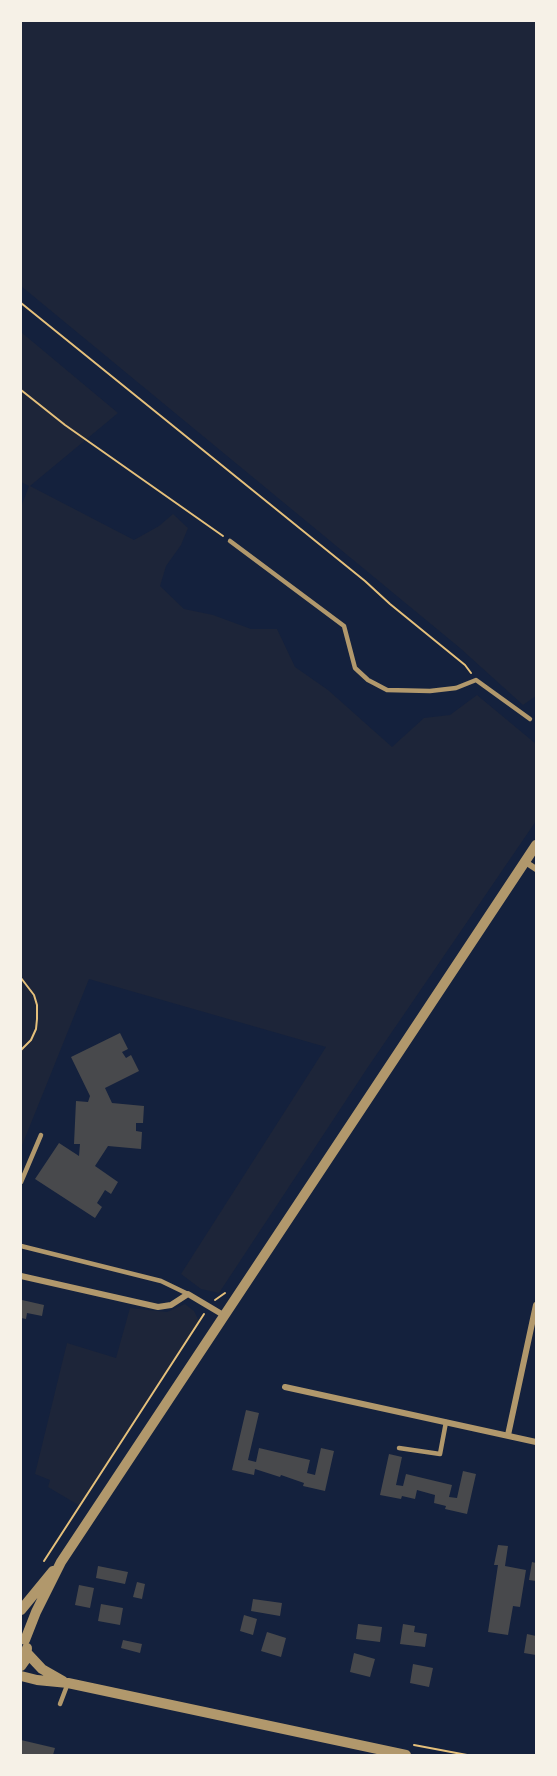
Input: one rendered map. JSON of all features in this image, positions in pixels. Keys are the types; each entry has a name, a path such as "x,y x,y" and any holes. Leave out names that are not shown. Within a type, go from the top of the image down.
{"street":[{"path":"21,1610 61,1562 536,845"},
{"path":"524,861 536,869"},
{"path":"21,1276 158,1307 171,1305 188,1294 225,1316"},
{"path":"508,1435 536,1305"},
{"path":"285,1387 536,1442"},
{"path":"61,1562 23,1637 27,1653 42,1669 67,1683"},
{"path":"21,1666 27,1653"},
{"path":"21,1676 67,1683 406,1755"}],"lane":[{"path":"230,541 344,626 355,668 368,680 387,690 430,691 456,688 476,680 530,719"},
{"path":"21,1182 41,1135"},
{"path":"21,1246 161,1281 188,1294"},
{"path":"399,1448 440,1454 446,1422"},
{"path":"60,1704 67,1683"}],"path":[{"path":"21,303 365,581 465,664 476,680"},
{"path":"21,390 65,425 230,541"},
{"path":"21,978 34,995 38,1018 31,1040 21,1050"},
{"path":"411,1744 467,1755"}],"shaded area":[{"path":"21,21 536,21 536,696 523,705 460,648 21,286"},
{"path":"21,332 118,413 30,486 134,540 159,526 173,514 188,528 181,545 166,566 160,586 184,609 213,615 251,629 277,629 295,667 328,690 392,747 424,718 450,715 477,695 536,744 536,821 368,1067 219,1293 201,1289 181,1274 326,1047 89,979 21,1148 21,507 29,486 21,482"},
{"path":"185,1304 194,1311 199,1321 80,1506 48,1487 50,1480 35,1474 67,1343 116,1358 130,1308 167,1312"}],"building":[{"path":"120,1033 128,1049 122,1052 126,1058 131,1055 139,1071 105,1088 112,1103 144,1106 143,1123 136,1123 136,1131 142,1132 141,1149 108,1146 95,1166 118,1182 111,1194 105,1190 97,1203 102,1207 95,1218 35,1179 59,1143 79,1156 80,1144 74,1144 76,1101 88,1102 90,1096 71,1057"},
{"path":"22,1300 44,1305 42,1316 27,1313 26,1319 21,1318"},
{"path":"246,1410 259,1413 248,1460 256,1462 259,1448 310,1460 307,1473 315,1475 321,1448 334,1451 325,1491 303,1486 304,1483 281,1475 280,1477 255,1469 254,1475 232,1470"},
{"path":"389,1454 402,1457 396,1485 403,1486 406,1474 452,1485 449,1497 457,1498 463,1471 476,1474 467,1514 445,1509 446,1506 434,1503 435,1495 417,1490 415,1499 380,1495"},
{"path":"498,1545 508,1546 505,1566 526,1570 520,1607 513,1606 508,1635 488,1632 498,1565 494,1565"},
{"path":"532,1562 536,1563 536,1581 529,1580"},
{"path":"98,1566 128,1572 125,1584 96,1578"},
{"path":"137,1582 145,1584 142,1599 133,1597"},
{"path":"79,1585 94,1588 90,1608 75,1605"},
{"path":"253,1599 282,1603 280,1616 251,1611"},
{"path":"101,1604 123,1608 120,1625 98,1621"},
{"path":"244,1615 257,1619 253,1635 240,1631"},
{"path":"358,1624 382,1627 380,1642 356,1639"},
{"path":"403,1624 415,1626 414,1632 427,1634 425,1647 400,1644"},
{"path":"267,1632 286,1638 281,1657 261,1651"},
{"path":"527,1634 536,1636 536,1655 524,1653"},
{"path":"123,1640 142,1644 140,1653 121,1648"},
{"path":"354,1653 375,1659 370,1677 350,1672"},
{"path":"413,1664 433,1668 429,1687 410,1683"},
{"path":"21,1740 55,1748 53,1755 21,1755"}]}
